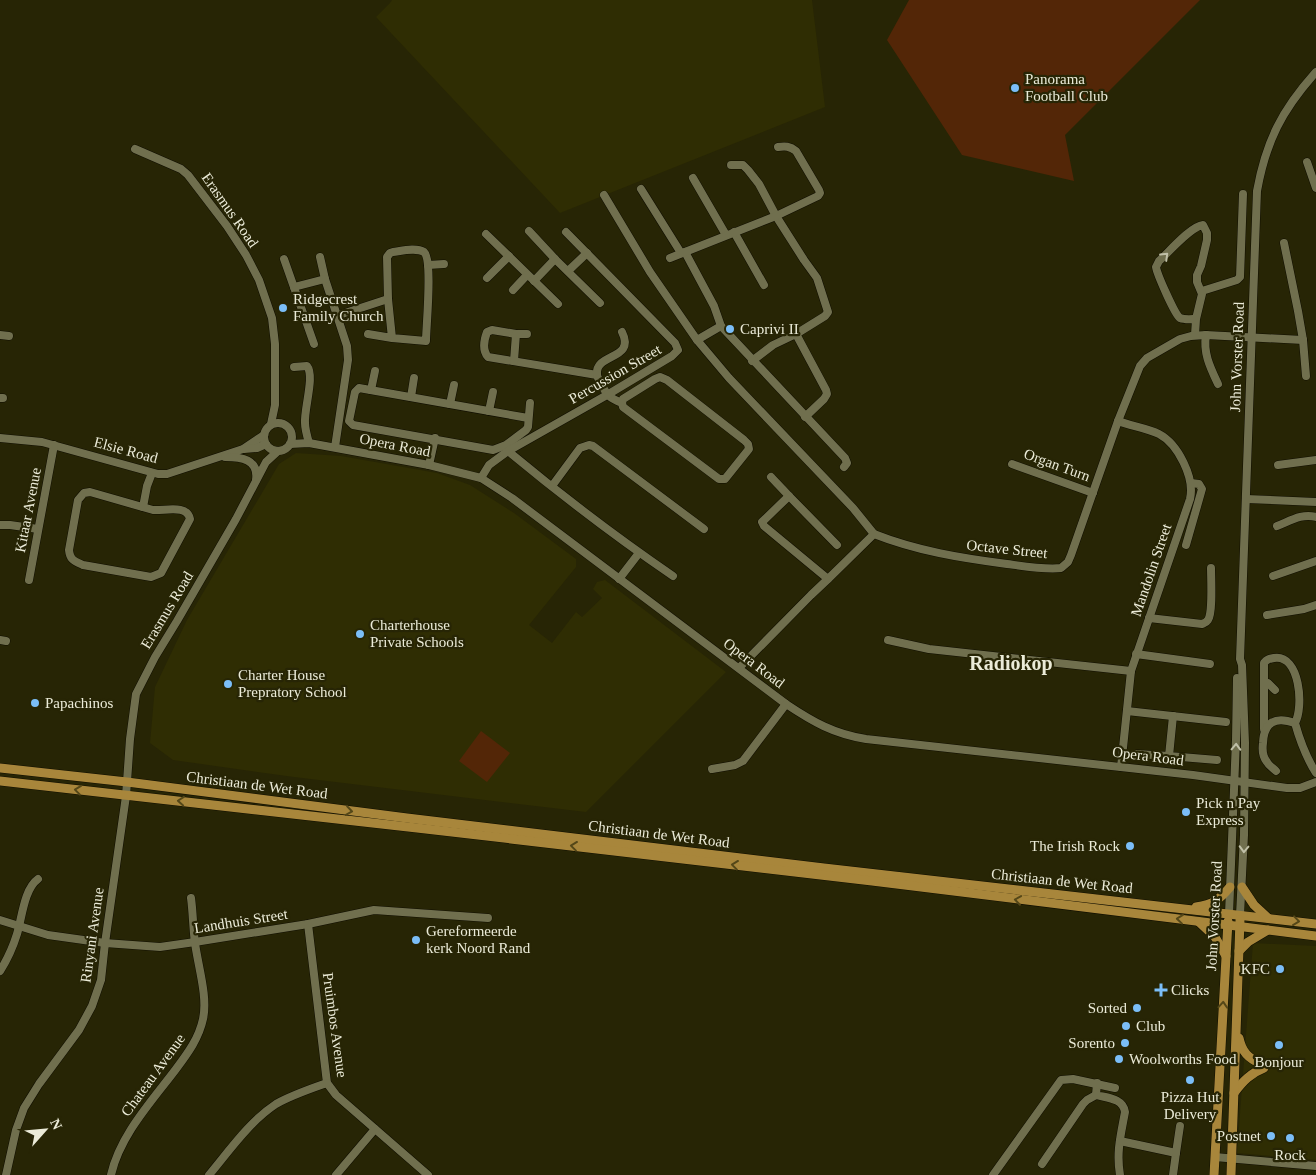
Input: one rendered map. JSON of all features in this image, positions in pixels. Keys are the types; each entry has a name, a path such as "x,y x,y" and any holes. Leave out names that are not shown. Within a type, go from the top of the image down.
{"main road":[{"name":"Christiaan de Wet Road","path":"0,768 127,782 485,828 1316,924"},
{"name":"Christiaan de Wet Road","path":"0,780 891,884 1316,936"},
{"path":"1184,908 1212,903 1221,898 1230,887"},
{"path":"1242,887 1254,905 1268,918"},
{"name":"John Vorster Road","path":"1214,1175 1229,914"},
{"name":"John Vorster Road","path":"1230,1175 1240,915"},
{"path":"1199,922 1215,937 1226,956"},
{"path":"1239,951 1248,942 1268,930"},
{"path":"1234,1093 1250,1075 1263,1066 1245,1054 1237,1028"}],"street":[{"name":"John Vorster Road","path":"1229,914 1257,191 1262,163 1277,125 1300,91 1316,72"},
{"path":"670,258 776,216 818,196 819,190 796,151 787,146 778,147"},
{"name":"Erasmus Road","path":"135,149 181,168 188,175 227,226 246,255 259,280 272,318 275,344 275,405 271,424"},
{"path":"1307,162 1316,188"},
{"path":"730,165 742,165 758,184 776,216 817,278 828,312 825,316 796,334 773,345 752,361"},
{"path":"693,178 726,235"},
{"path":"641,189 714,306 721,326 846,461 844,467"},
{"path":"1202,291 1237,280 1240,277 1243,194"},
{"path":"604,195 650,272 697,340 735,384 852,508 874,534 810,595 739,668"},
{"path":"1195,335 1196,319 1202,297 1202,291 1196,280 1207,240 1203,225 1193,229 1156,267 1177,314 1183,319 1196,319"},
{"path":"529,232 600,303"},
{"name":"Percussion Street","path":"481,478 489,465 508,451 614,399 678,350 675,343 566,232"},
{"path":"734,232 764,285"},
{"path":"486,234 558,304"},
{"path":"1284,243 1303,340 1306,376"},
{"path":"368,334 392,338 426,341 428,260 425,253 418,250 390,253 387,257 388,299 392,338"},
{"path":"568,271 587,253"},
{"path":"487,278 509,256"},
{"path":"320,257 346,346 348,360 335,447"},
{"path":"284,259 314,344"},
{"path":"534,281 555,259"},
{"path":"428,265 444,264"},
{"path":"513,290 527,275"},
{"path":"294,287 325,279"},
{"path":"336,316 388,299"},
{"path":"697,340 721,326"},
{"path":"527,334 492,330 486,332 484,349 488,357 597,375 614,399 623,407 719,479 725,479 749,449 748,444 744,440 667,380 660,377 623,399 614,399"},
{"path":"597,375 599,366 624,348 626,342 622,332"},
{"path":"514,361 516,334"},
{"path":"796,334 827,394 824,400 805,417"},
{"path":"0,335 9,336"},
{"name":"Octave Street","path":"874,534 908,546 953,557 1017,566 1058,568 1064,566 1070,560 1118,421 1137,371 1143,362 1150,356 1186,336 1206,335 1303,340"},
{"path":"1206,335 1206,357 1218,384"},
{"path":"294,367 307,366 309,370 310,378 305,409 307,442"},
{"path":"371,390 375,371"},
{"path":"412,397 414,378"},
{"path":"450,404 454,385"},
{"path":"528,418 359,388 354,392 349,421 353,425 435,438 493,450 506,445 528,426 530,403"},
{"path":"489,411 493,392"},
{"name":"Erasmus Road","path":"275,405 282,424"},
{"path":"1118,421 1153,432 1165,438 1179,455 1191,483 1199,484 1202,488 1186,545"},
{"path":"271,424 288,426 292,433 290,444 282,450 273,450 267,446 264,440 267,427 271,424"},
{"name":"Opera Road","path":"292,433 307,442"},
{"name":"Elsie Road","path":"0,438 42,442 152,473 167,474 243,449 264,434"},
{"path":"429,465 435,438"},
{"name":"Opera Road","path":"290,444 307,442 429,465 481,478 512,498 786,704 816,723 848,736 1193,775 1244,783 1296,788 1316,782"},
{"name":"Kitaar Avenue","path":"28,580 54,445"},
{"path":"552,486 580,448 588,445 593,446 704,529"},
{"name":"Erasmus Road","path":"266,462 267,446"},
{"name":"Elsie Road","path":"243,449 267,446"},
{"name":"Erasmus Road","path":"126,796 130,739 136,694 155,657 177,622 266,462 278,451"},
{"path":"508,451 639,553 673,576"},
{"path":"221,457 240,457 250,462 256,470 255,484"},
{"path":"1278,465 1316,460"},
{"name":"Organ Turn","path":"1012,464 1093,493"},
{"path":"143,507 152,473"},
{"path":"771,477 837,545"},
{"name":"Mandolin Street","path":"1121,767 1131,672 1190,499 1191,483"},
{"path":"90,492 143,507 162,510 179,509 186,511 190,515 190,519 161,573 151,577 131,574 83,565 73,560 70,556 69,550 78,500 84,493 90,492"},
{"path":"789,496 763,520 763,524 828,579"},
{"path":"1246,499 1316,502"},
{"path":"1277,526 1304,516 1316,517"},
{"path":"0,525 38,529"},
{"path":"619,580 639,553"},
{"path":"1273,576 1316,561"},
{"path":"1149,618 1202,624 1207,622 1210,608 1211,568"},
{"path":"1267,615 1316,606"},
{"path":"888,640 929,648 1131,672"},
{"path":"1136,654 1210,664"},
{"path":"1276,771 1266,762 1263,754 1264,663 1268,659 1279,657 1289,662 1296,675 1299,698 1298,717 1295,723 1308,760 1316,773"},
{"name":"John Vorster Road","path":"1240,659 1242,665 1244,716 1244,835 1240,915"},
{"path":"1264,682 1268,683 1275,690"},
{"path":"712,769 735,766 743,761 786,704"},
{"path":"1127,710 1226,722"},
{"path":"1170,756 1173,716"},
{"path":"1264,729 1270,723 1280,720 1288,720 1295,723"},
{"path":"1137,754 1217,760"},
{"name":"Rinyani Avenue","path":"6,1175 16,1130 24,1108 39,1084 79,1030 94,1000 101,980 126,796"},
{"path":"0,971 10,952 30,888 38,879"},
{"name":"Chateau Avenue","path":"111,1175 115,1160 127,1135 190,1050 201,1029 204,1018 204,1000 195,942 192,898"},
{"name":"Landhuis Street","path":"0,920 48,935 105,943 160,947 308,924 366,911 380,910 488,918"},
{"name":"Pruimbos Avenue","path":"308,924 327,1083 336,1095 428,1175"},
{"path":"992,1175 1061,1080 1073,1078 1115,1088"},
{"path":"209,1175 253,1124 268,1110 287,1098 327,1083"},
{"path":"1096,1095 1097,1083"},
{"path":"1042,1164 1083,1104 1096,1095 1116,1100 1125,1107 1117,1158 1120,1175"},
{"path":"1173,1175 1180,1126"},
{"path":"336,1175 374,1129"},
{"path":"1120,1141 1176,1152"},
{"path":"1214,1157 1316,1166"}],"shaded area":[{"path":"392,0 812,0 825,107 560,213 376,17"},
{"name":"Panorama Football Club","path":"909,0 1200,0 1065,135 1074,181 962,155 887,40"},
{"name":"Charterhouse Private Schools","path":"296,453 341,456 437,473 470,485 514,513 576,559 576,567 529,625 552,643 576,612 582,617 602,598 593,589 597,582 605,580 726,672 586,812 294,777 173,760 150,743 155,687 187,620 279,464"},
{"path":"481,731 510,753 487,782 459,761"},
{"path":"1253,943 1316,946 1316,1160 1237,1153"}],"place":[{"name":"Panorama Football Club","path":"1015,88"},
{"name":"Ridgecrest Family Church","path":"283,308"},
{"name":"Caprivi II","path":"730,329"},
{"name":"Charterhouse Private Schools","path":"360,634"},
{"name":"Charter House Prepratory School","path":"228,684"},
{"name":"Papachinos","path":"35,703"},
{"name":"Pick n Pay Express","path":"1186,812"},
{"name":"The Irish Rock","path":"1130,846"},
{"name":"Gereformeerde kerk Noord Rand","path":"416,940"},
{"name":"KFC","path":"1280,969"},
{"name":"Clicks","path":"1161,990"},
{"name":"Sorted","path":"1137,1008"},
{"name":"Club","path":"1126,1026"},
{"name":"Sorento","path":"1125,1043"},
{"name":"Bonjour","path":"1279,1045"},
{"name":"Woolworths Food","path":"1119,1059"},
{"name":"Pizza Hut Delivery","path":"1190,1080"},
{"name":"Postnet","path":"1271,1136"},
{"name":"Rock","path":"1290,1138"}],"district":[{"name":"Radiokop","path":"1011,663"}]}
